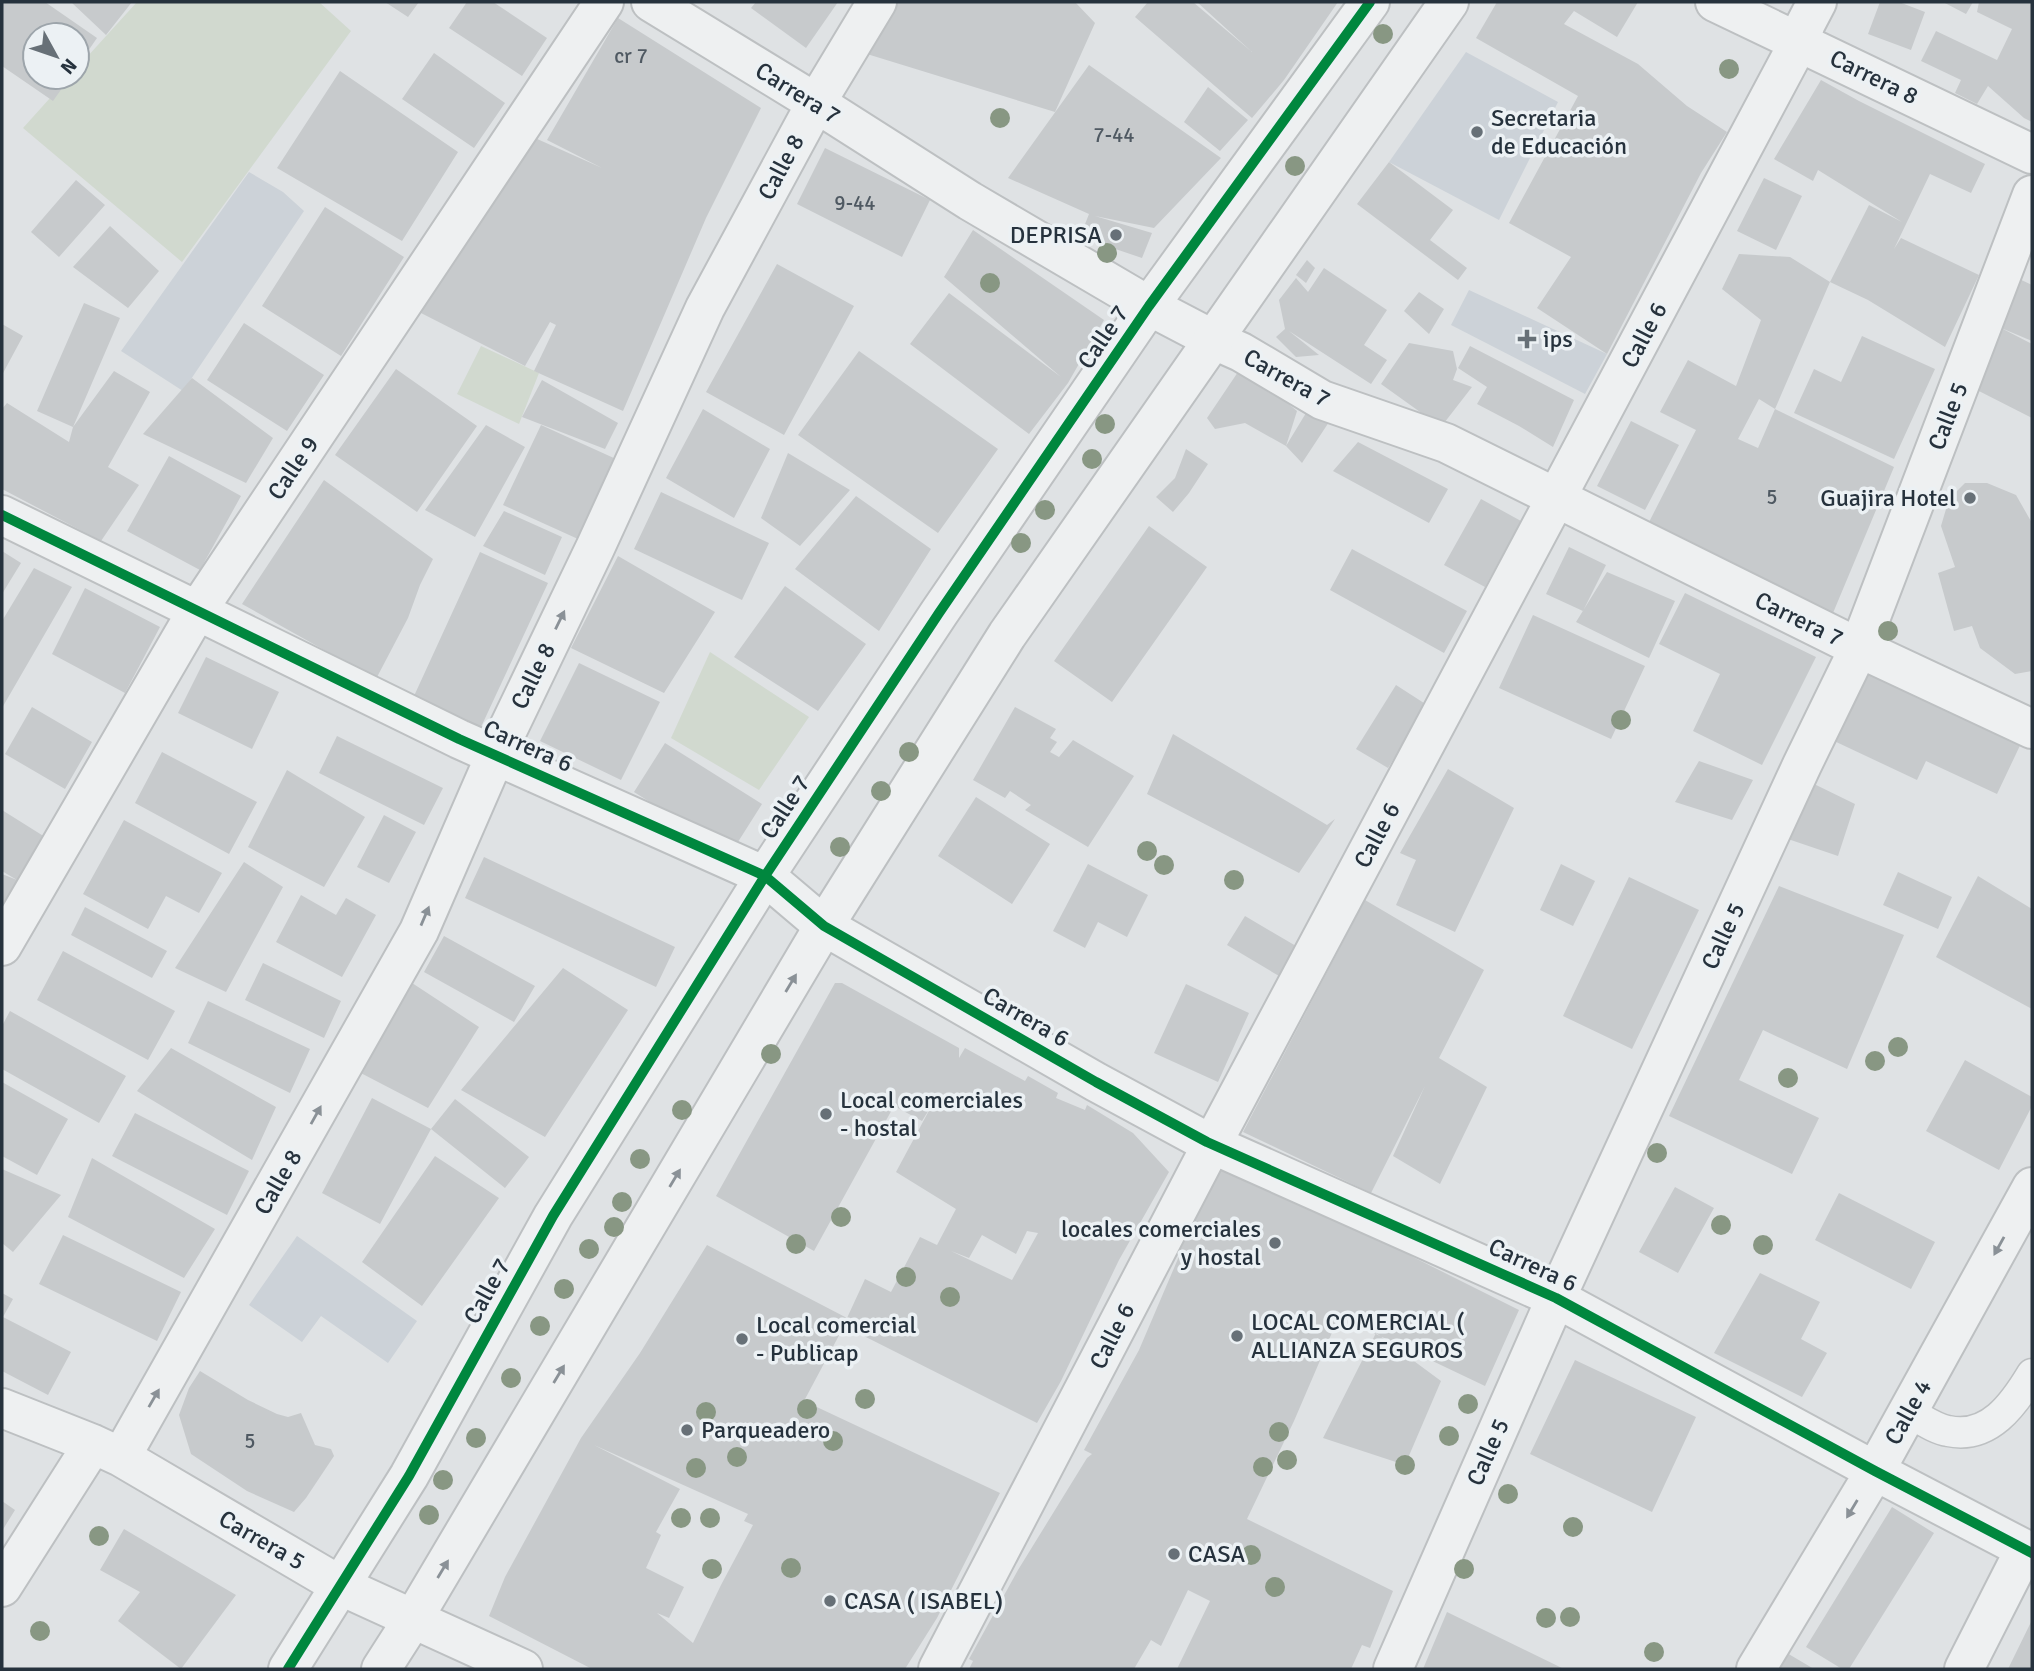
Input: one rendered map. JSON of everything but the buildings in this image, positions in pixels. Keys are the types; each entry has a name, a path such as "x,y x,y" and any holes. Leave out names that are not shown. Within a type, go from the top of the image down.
{"street":[{"name":"Calle 9","path":"2,946 197,611 604,2"},
{"name":"Carrera 7","path":"650,2 970,201 1149,306 1214,341 1241,352 1322,400 1447,443 1859,648 2032,729"},
{"name":"Calle 8","path":"2,1587 107,1450 419,931 496,754 595,548 705,308 816,103 877,2"},
{"name":"Calle 7","path":"288,1669 408,1476 553,1216 765,876 939,613 1149,306 1370,2"},
{"path":"381,1669 824,926 1007,635 1449,2"},
{"name":"Carrera 8","path":"1715,2 2032,154"},
{"name":"Calle 6","path":"938,1669 1212,1144 1557,499 1799,41 1817,2"},
{"name":"Calle 5","path":"1393,1669 1556,1298 1802,765 1859,648 2032,195"},
{"name":"Carrera 6","path":"2,515 459,739 765,876 824,926 1084,1075 1212,1144 1556,1298 2028,1551"},
{"name":"Calle 4","path":"1756,1669 1875,1471 2032,1187"},
{"name":"Carrera 5","path":"2,1408 107,1450 341,1586 523,1669"},
{"path":"1964,1669 2028,1551"}],"lane":[{"path":"1908,1412 1947,1431 1968,1431 1995,1422 2016,1400 2032,1374"}],"shaded area":[{"path":"137,2 319,2 351,31 182,262 23,128 56,91 91,91 91,53"},
{"name":"Secretaria de Educación","path":"1466,52 1558,102 1499,220 1389,162"},
{"path":"249,172 283,192 304,211 183,391 121,351"},
{"name":"ips","path":"1469,290 1607,354 1585,394 1451,325"},
{"path":"481,346 539,373 519,424 457,394"},
{"path":"710,652 809,717 759,790 671,738"},
{"path":"297,1236 417,1321 388,1363 321,1316 302,1342 249,1305"}],"cycle path":[{"path":"288,1669 409,1476 553,1216 765,876 939,613 1149,306 1370,2"},
{"path":"2,515 459,739 765,876 824,926 1096,1082 1207,1142 1556,1298 2032,1553"}],"place":[{"name":"Secretaria de Educación","path":"1477,132"},
{"name":"DEPRISA","path":"1116,235"},
{"name":"ips","path":"1527,339"},
{"name":"Guajira Hotel","path":"1970,498"},
{"name":"Local comerciales - hostal","path":"826,1114"},
{"name":"locales comerciales y hostal","path":"1275,1243"},
{"name":"LOCAL COMERCIAL ( ALLIANZA SEGUROS","path":"1237,1336"},
{"name":"Local comercial - Publicap","path":"742,1339"},
{"name":"Parqueadero","path":"687,1430"},
{"name":"CASA","path":"1174,1554"},
{"name":"CASA ( ISABEL)","path":"830,1601"}]}
